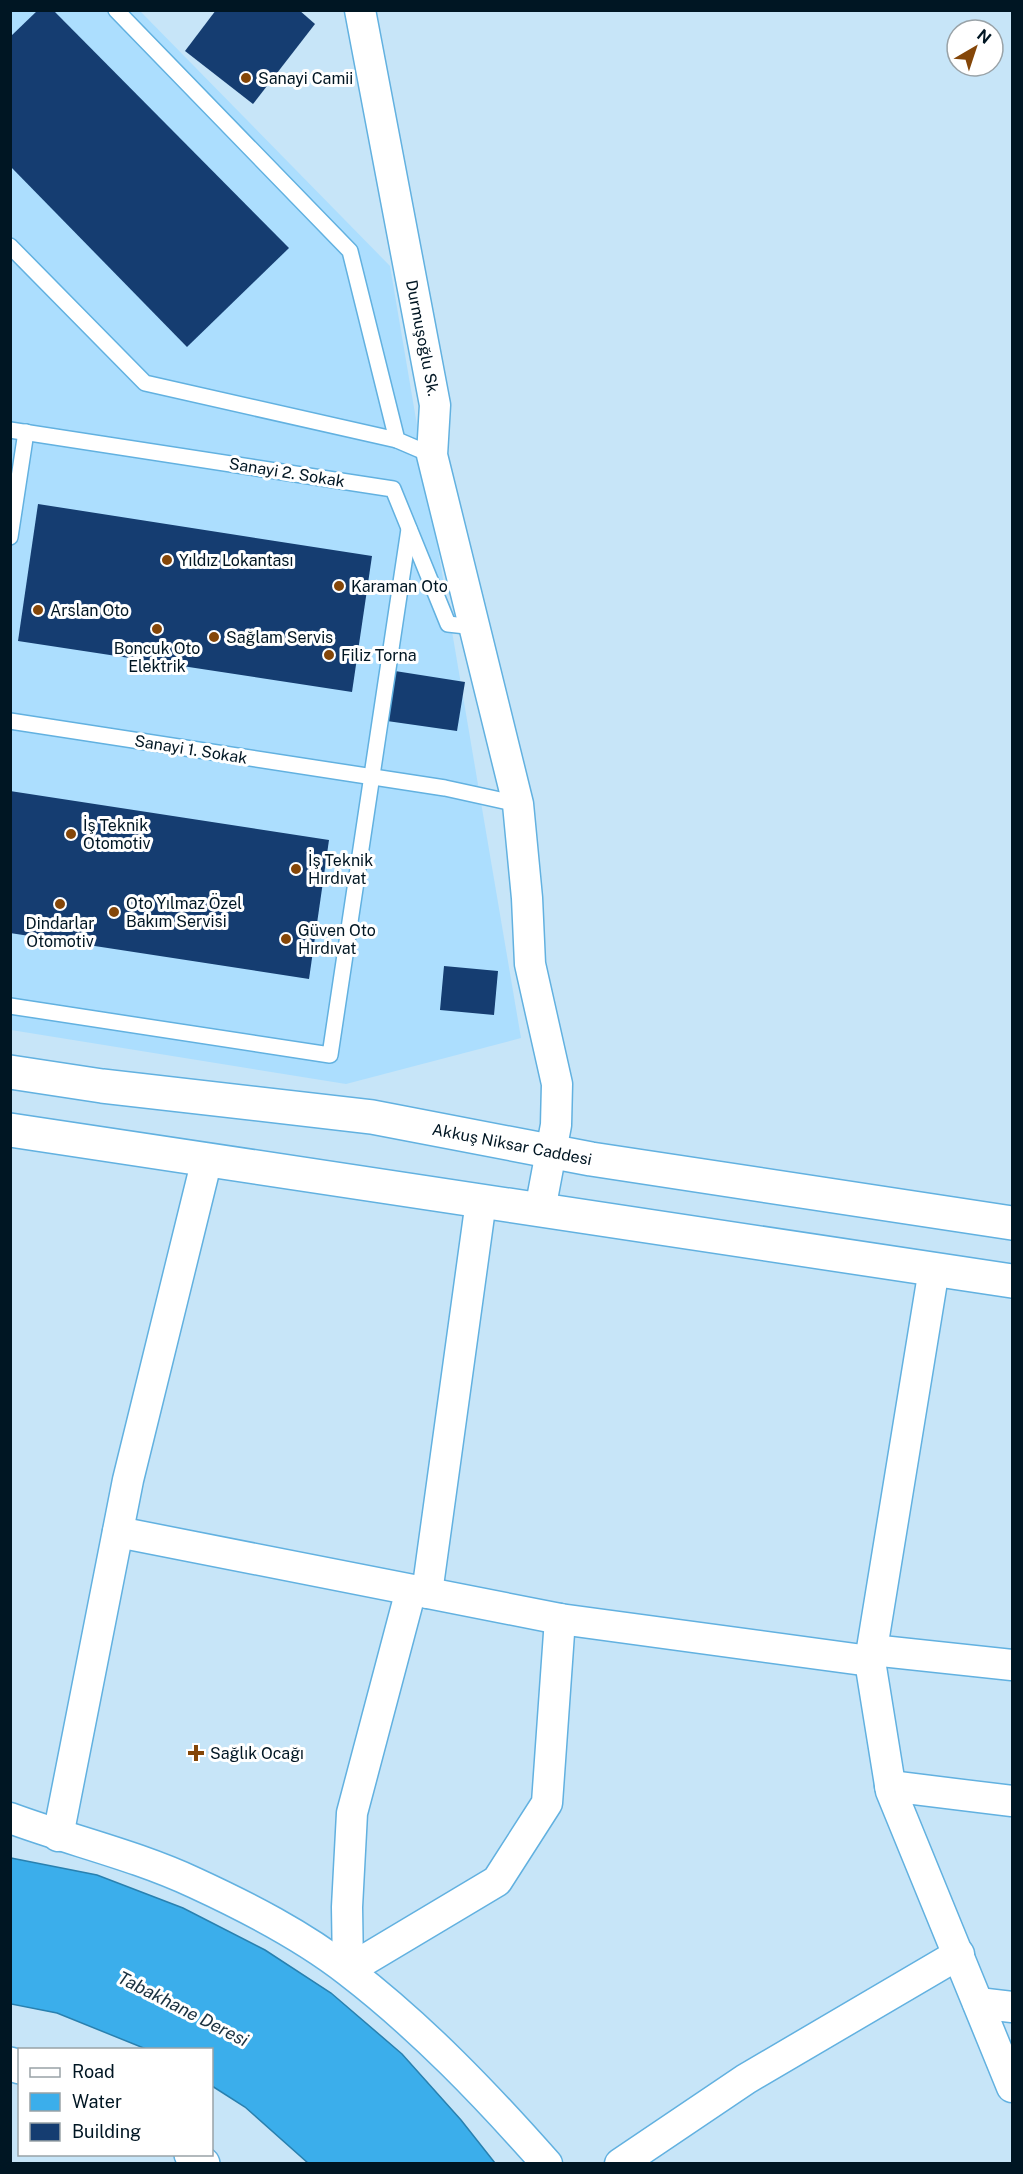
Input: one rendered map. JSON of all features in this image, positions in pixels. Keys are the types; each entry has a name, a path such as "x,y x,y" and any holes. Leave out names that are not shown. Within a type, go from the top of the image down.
{"main road":[{"name":"Akkuş Niksar Caddesi","path":"10,1072 102,1086 372,1117 551,1152 1012,1223"},
{"path":"10,1130 1012,1281"}],"street":[{"name":"Durmuşoğlu Sk.","path":"360,10 435,405 432,455 518,804 527,898 530,964 557,1084 556,1125 540,1210"},
{"path":"58,1836 131,1468 207,1159"},
{"path":"348,1970 347,1906 352,1813 419,1591 482,1201"},
{"path":"934,1269 871,1655 890,1786 1012,2087"},
{"path":"118,1532 560,1619 871,1655 1012,1665"},
{"path":"348,1970 497,1881 547,1803 560,1619"},
{"path":"890,1786 1012,1801"},
{"path":"10,1818 58,1836 131,1857 194,1883 279,1926 348,1970 487,2096 547,2163"},
{"path":"620,2163 746,2079 958,1954"},
{"path":"978,2003 1012,2007"}],"lane":[{"path":"116,10 350,250 397,440"},
{"path":"10,246 145,383 397,440 432,455"},
{"name":"Sanayi 2. Sokak","path":"10,430 393,489 448,624 475,627"},
{"path":"10,537 26,432"},
{"path":"10,1006 330,1055 409,530"},
{"name":"Sanayi 1. Sokak","path":"10,721 372,777 518,804"}],"shaded area":[{"path":"10,11 140,11 390,266 521,1038 346,1084 11,1030"}],"water":[{"name":"Tabakhane Deresi","path":"11,1858 97,1875 183,1908 265,1950 331,1993 402,2054 461,2120 495,2163 308,2163 245,2107 213,2087 213,2048 144,2048 57,2013 11,2004"}],"building":[{"path":"38,10 53,10 289,248 187,347 10,166 10,37"},
{"name":"Sanayi Camii","path":"216,10 299,10 315,24 253,104 185,51"},
{"path":"38,504 372,556 352,692 18,641"},
{"path":"395,671 465,682 457,731 387,721"},
{"path":"10,791 329,840 309,979 10,933"},
{"path":"444,966 498,971 494,1015 440,1010"}],"place":[{"name":"Sanayi Camii","path":"246,78"},
{"name":"Yıldız Lokantası","path":"167,560"},
{"name":"Karaman Oto","path":"339,586"},
{"name":"Arslan Oto","path":"38,610"},
{"name":"Boncuk Oto Elektrik","path":"157,629"},
{"name":"Sağlam Servis","path":"214,637"},
{"name":"Filiz Torna","path":"329,655"},
{"name":"İş Teknik Otomotiv","path":"71,834"},
{"name":"İş Teknik Hırdıvat","path":"296,869"},
{"name":"Dindarlar Otomotiv","path":"60,904"},
{"name":"Oto Yılmaz Özel Bakım Servisi","path":"114,912"},
{"name":"Güven Oto Hırdıvat","path":"286,939"},
{"name":"Sağlık Ocağı","path":"196,1753"}]}
